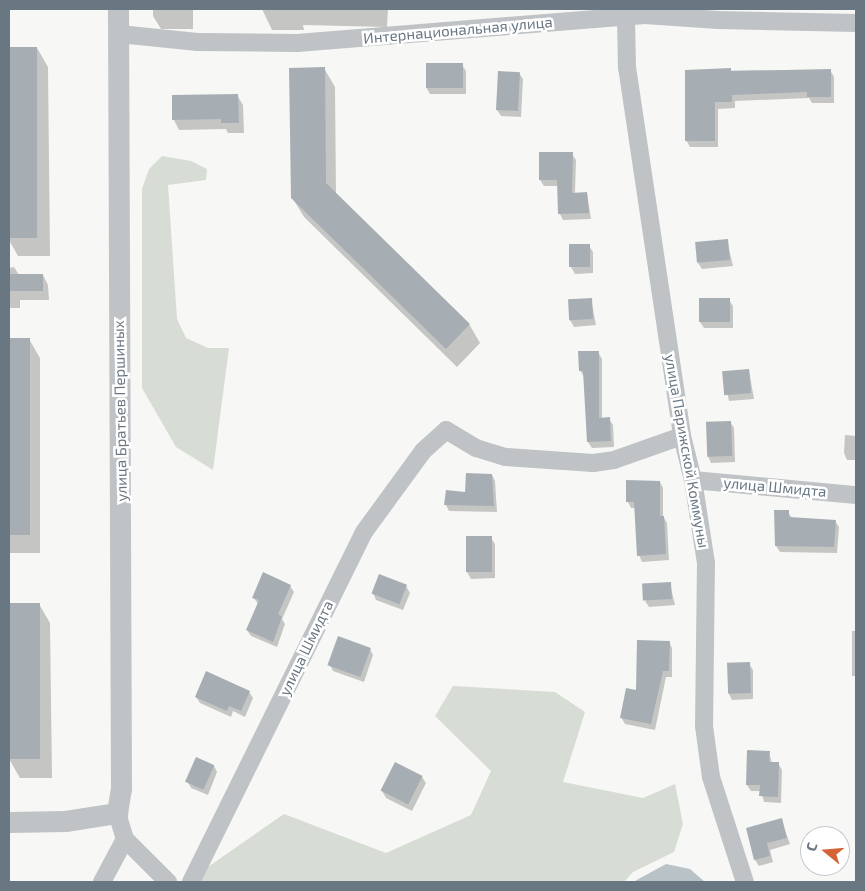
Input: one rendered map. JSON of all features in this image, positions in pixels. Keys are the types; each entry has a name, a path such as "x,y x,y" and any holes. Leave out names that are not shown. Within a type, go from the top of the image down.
{"street":[{"name":"улица Братьев Першиных","path":"117,813 123,767 118,9"},
{"name":"Интернациональная улица","path":"119,34 198,42 297,43 626,17 646,12 718,20 856,23"},
{"name":"улица Парижской Коммуны","path":"626,17 627,67 682,436 693,480 706,563 704,726 711,777 744,882"},
{"name":"улица Шмидта","path":"191,882 364,532 423,451 446,430 476,448 506,457 593,463 614,460 682,436"},
{"name":"улица Шмидта","path":"693,480 856,495"},
{"path":"9,822 65,820 117,813 125,840 168,882"},
{"path":"102,882 125,840"}],"shaded area":[{"path":"162,156 191,161 207,169 206,180 168,185 177,319 186,338 208,348 229,348 213,470 176,447 142,388 142,189 149,169"},
{"path":"453,686 555,692 585,712 563,782 643,798 675,784 683,824 674,852 633,872 624,882 197,882 192,878 284,814 386,853 471,815 491,771 435,716"},
{"path":"666,864 690,869 705,882 633,882"}],"building":[{"path":"9,47 37,47 37,238 9,238"},
{"path":"426,63 463,63 463,88 426,88"},
{"path":"325,67 326,183 470,324 446,349 291,198 289,68"},
{"path":"731,68 731,71 831,69 831,97 807,97 807,92 732,95 732,102 715,102 715,141 685,141 685,70"},
{"path":"498,71 520,72 518,111 496,110"},
{"path":"238,94 239,123 221,123 221,119 172,120 172,95"},
{"path":"539,152 573,152 572,193 587,192 589,213 558,214 557,180 539,180"},
{"path":"728,239 730,260 697,263 695,242"},
{"path":"569,244 590,244 590,267 569,267"},
{"path":"9,274 43,274 43,291 9,291"},
{"path":"592,298 593,319 569,320 568,299"},
{"path":"699,298 730,298 730,322 699,322"},
{"path":"9,338 30,338 30,535 9,535"},
{"path":"578,351 599,351 599,418 610,417 611,441 587,442 583,371 579,371"},
{"path":"749,369 751,393 724,395 722,371"},
{"path":"731,421 732,456 707,457 706,422"},
{"path":"466,473 492,474 494,506 444,505 446,490 465,492"},
{"path":"626,480 660,481 660,516 664,516 666,554 637,556 634,502 626,502"},
{"path":"774,510 789,510 789,517 836,520 834,547 775,546"},
{"path":"466,536 492,536 492,572 466,572"},
{"path":"263,572 291,585 278,614 282,617 273,642 246,630 259,600 252,598"},
{"path":"379,574 407,585 399,604 371,594"},
{"path":"671,582 672,599 643,600 642,584"},
{"path":"9,603 40,603 40,759 9,759"},
{"path":"338,636 371,648 360,677 327,665"},
{"path":"637,640 670,641 669,671 663,671 651,724 620,718 626,688 636,690"},
{"path":"750,662 751,693 728,694 727,663"},
{"path":"206,671 250,691 241,711 229,706 227,711 195,697"},
{"path":"747,750 770,751 769,762 779,762 778,797 759,796 760,785 746,785"},
{"path":"196,757 214,765 203,790 185,782"},
{"path":"395,762 423,776 408,805 380,791"},
{"path":"782,818 787,838 767,843 770,856 754,860 746,828"}]}
